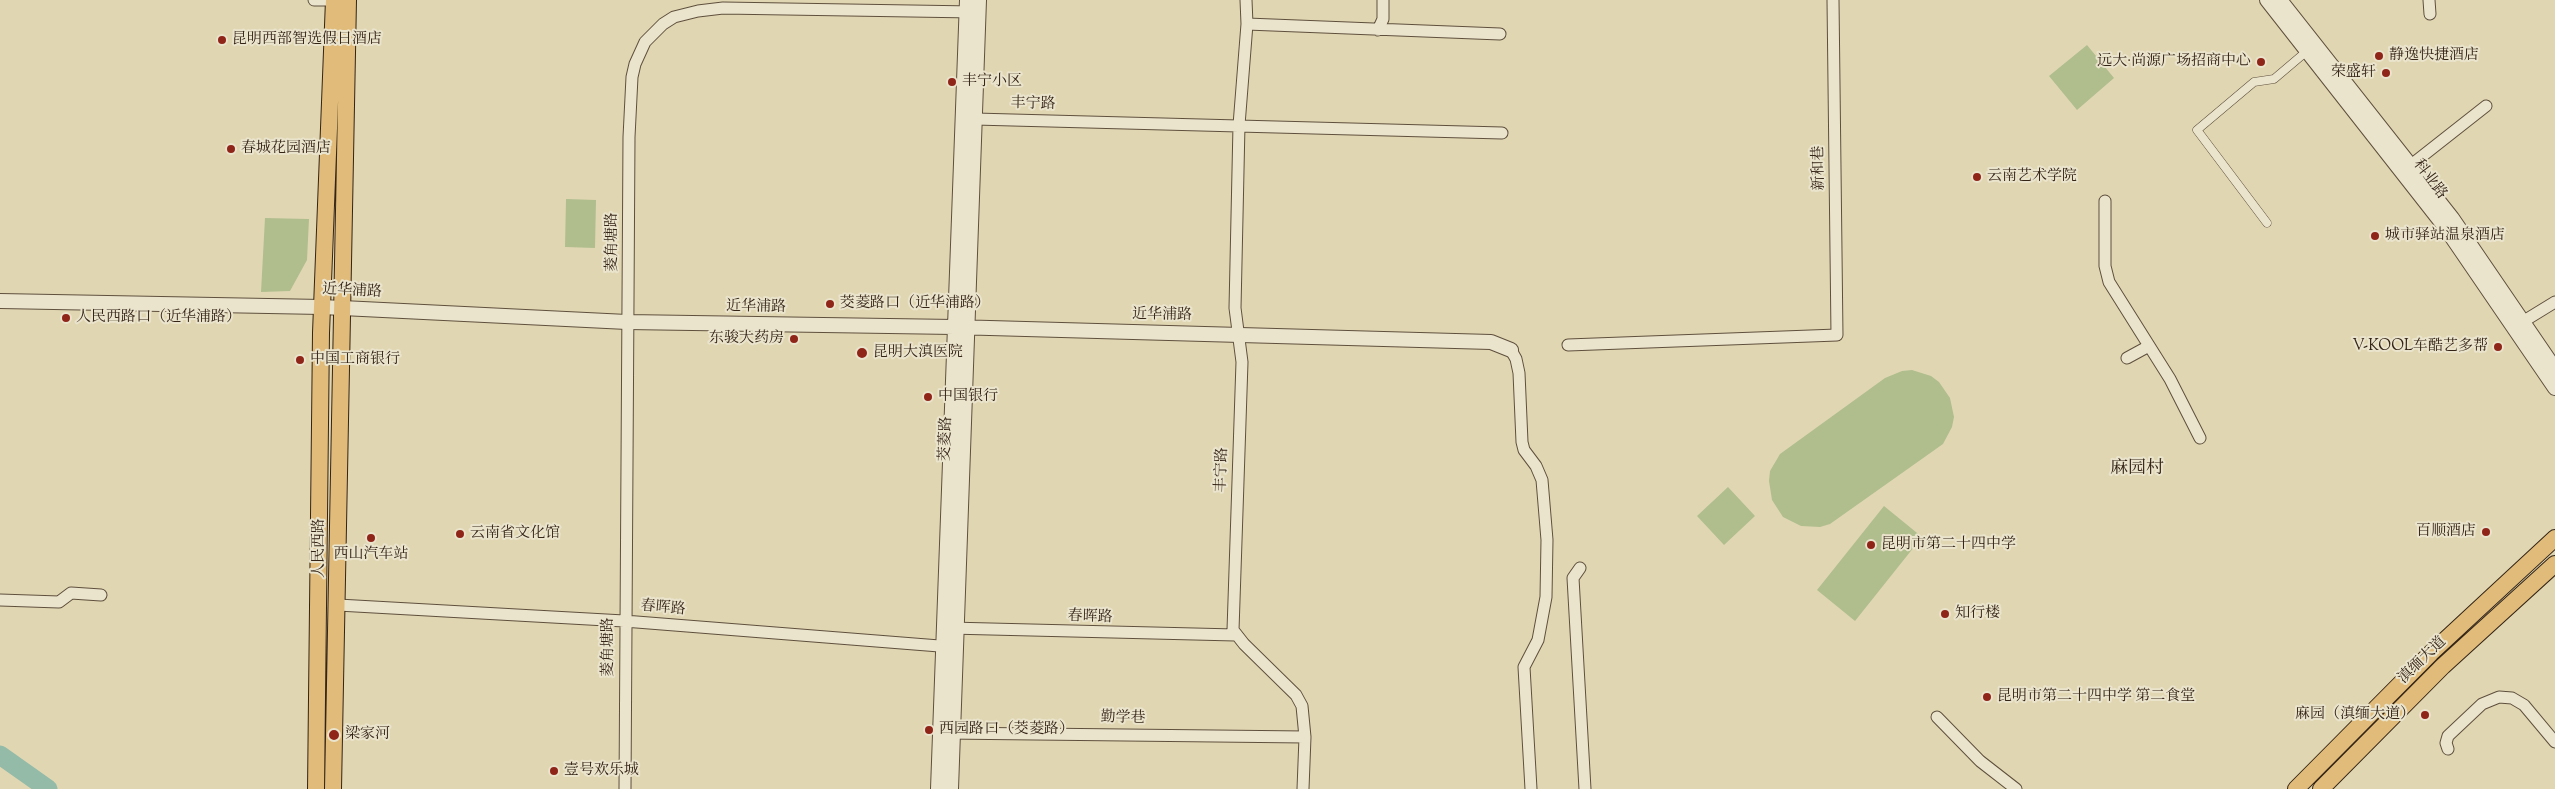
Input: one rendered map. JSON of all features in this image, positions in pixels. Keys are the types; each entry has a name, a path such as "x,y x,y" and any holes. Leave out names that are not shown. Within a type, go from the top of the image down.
{"main road":[{"name":"人民西路","path":"316,789 322,307 334,0"},
{"name":"人民西路","path":"333,789 338,605 348,0"},
{"name":"滇缅大道","path":"2296,789 2431,653 2555,538"},
{"name":"滇缅大道","path":"2321,789 2443,666 2555,564"}],"street":[{"path":"314,0 334,0"},
{"name":"丰宁路","path":"1235,635 1233,625 1233,582 1242,362 1235,308 1239,125 1247,24 1246,0"},
{"path":"1378,30 1383,18 1383,0"},
{"name":"新和巷","path":"1568,345 1837,335 1834,0"},
{"name":"科业路","path":"2267,0 2445,227 2555,388"},
{"name":"科业路","path":"2280,0 2452,218 2555,369"},
{"path":"2429,0 2430,14"},
{"name":"茭菱路","path":"961,327 975,119 973,6"},
{"name":"茭菱路","path":"951,789 947,733 949,647 973,6"},
{"name":"菱角塘路","path":"625,789 624,621 629,137 632,77 635,64 646,42 663,24 674,17 698,11 724,8 973,6"},
{"path":"1247,24 1500,34"},
{"path":"2267,223 2197,130 2254,82 2274,79 2307,51"},
{"path":"2411,165 2486,106"},
{"name":"丰宁路","path":"975,119 1239,125"},
{"path":"1239,125 1502,133"},
{"path":"2105,201 2105,266 2109,282 2170,379 2200,438"},
{"name":"近华浦路","path":"0,301 322,307 627,322 961,327 1491,342 1511,350"},
{"path":"2524,321 2555,302"},
{"path":"2127,358 2149,346"},
{"path":"1511,350 1516,359 1519,373 1522,442 1524,450 1536,466 1542,480 1547,540 1546,597 1538,640 1524,667 1531,789"},
{"path":"1580,568 1573,578 1585,789"},
{"path":"0,600 60,602 71,594 101,595"},
{"name":"春晖路","path":"338,605 624,621 786,636 949,647"},
{"name":"春晖路","path":"950,628 1235,635"},
{"path":"1235,635 1296,695 1304,714 1304,789"},
{"path":"2448,749 2446,743 2448,736 2482,704 2498,697 2512,698 2524,705 2555,742"},
{"path":"1937,717 1980,761 2016,789"},
{"name":"茭菱路","path":"938,789 947,733"},
{"name":"勤学巷","path":"947,733 1305,737"}],"green space":[{"path":"2087,45 2114,78 2077,110 2049,76"},
{"path":"566,199 596,200 595,248 565,247"},
{"path":"265,218 309,219 307,260 290,291 261,292"},
{"path":"1912,370 1931,376 1939,382 1950,398 1954,417 1952,427 1943,444 1830,524 1820,527 1801,526 1783,517 1772,500 1769,481 1770,471 1780,454 1885,378 1902,371"},
{"path":"1728,487 1755,516 1724,545 1697,516"},
{"path":"1884,506 1922,537 1855,621 1817,590"}],"waterway":[{"path":"0,755 48,789"}],"place":[{"name":"昆明西部智选假日酒店","path":"222,40"},
{"name":"静逸快捷酒店","path":"2379,56"},
{"name":"远大·尚源广场招商中心","path":"2261,62"},
{"name":"荣盛轩","path":"2386,73"},
{"name":"丰宁小区","path":"952,82"},
{"name":"春城花园酒店","path":"231,149"},
{"name":"云南艺术学院","path":"1977,177"},
{"name":"城市驿站温泉酒店","path":"2375,236"},
{"name":"茭菱路口（近华浦路）","path":"830,304"},
{"name":"人民西路口（近华浦路）","path":"66,318"},
{"name":"东骏大药房","path":"794,339"},
{"name":"V-KOOL车酷艺多帮","path":"2498,347"},
{"name":"昆明大滇医院","path":"862,353"},
{"name":"中国工商银行","path":"300,360"},
{"name":"中国银行","path":"928,397"},
{"name":"百顺酒店","path":"2486,532"},
{"name":"云南省文化馆","path":"460,534"},
{"name":"西山汽车站","path":"371,538"},
{"name":"昆明市第二十四中学","path":"1871,545"},
{"name":"知行楼","path":"1945,614"},
{"name":"昆明市第二十四中学 第二食堂","path":"1987,697"},
{"name":"麻园（滇缅大道）","path":"2425,715"},
{"name":"西园路口（茭菱路）","path":"929,730"},
{"name":"梁家河","path":"334,735"},
{"name":"壹号欢乐城","path":"554,771"}],"district":[{"name":"麻园村","path":"2137,470"}]}
